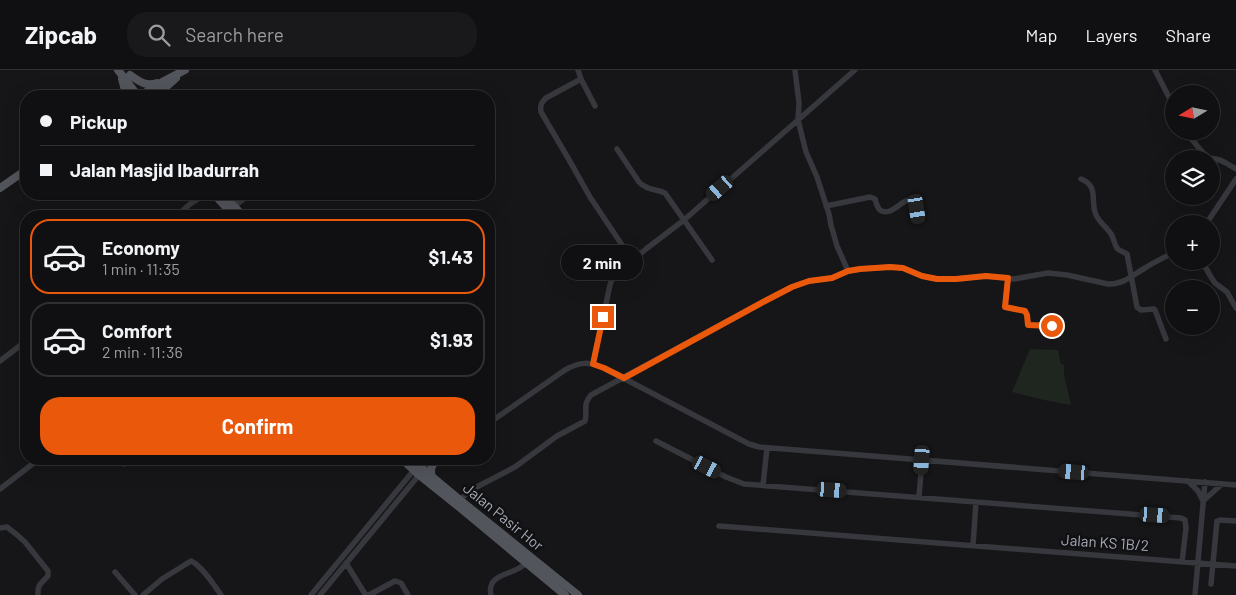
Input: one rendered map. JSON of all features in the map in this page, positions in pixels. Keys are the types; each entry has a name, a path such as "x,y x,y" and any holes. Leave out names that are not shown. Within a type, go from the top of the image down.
{"main road":[{"path":"154,90 185,70"},
{"path":"124,72 146,85 166,83"},
{"path":"124,72 139,90"},
{"path":"124,72 125,90"},
{"path":"163,90 166,83"},
{"path":"0,188 20,174"},
{"path":"219,200 229,210"},
{"path":"228,200 238,210"},
{"name":"Jalan Pasir Hor","path":"408,465 565,595"},
{"name":"Jalan Pasir Hor","path":"418,465 578,595"},
{"path":"432,465 432,478"}],"street":[{"path":"578,70 595,106"},
{"path":"795,70 799,103 798,120 806,152 817,176 837,246 848,271"},
{"path":"593,364 612,279 632,260 684,220 855,70"},
{"path":"1155,70 1165,89"},
{"path":"582,79 541,102 541,112 590,198 632,260"},
{"path":"1192,140 1203,153 1210,158 1220,160 1236,169"},
{"path":"617,149 644,187 658,190 665,194 712,260"},
{"path":"1081,179 1091,186 1096,216 1110,233 1117,248 1127,254 1137,308 1141,310 1154,309 1157,312 1166,339"},
{"path":"1212,215 1236,179"},
{"path":"826,206 870,197 875,199 878,208 885,211 892,210 911,200 917,209 919,220"},
{"path":"183,210 197,200"},
{"path":"234,206 243,200"},
{"path":"460,500 469,491 515,467 552,439 585,421 585,403 591,395 792,287 815,279 832,278 848,271 860,269 898,267 922,276 937,279 986,276 1022,278 1048,273 1108,284 1120,284 1143,268 1165,257"},
{"path":"1207,270 1215,283 1227,292 1236,308"},
{"path":"1008,278 1005,307 1025,311 1028,325 1062,326"},
{"path":"0,361 20,346"},
{"path":"495,419 572,366 585,363 604,368 749,444 767,448 1236,485"},
{"path":"656,441 726,477 744,484 1181,518 1185,520 1186,528 1182,562"},
{"path":"763,486 767,448"},
{"path":"919,497 922,460"},
{"path":"0,490 31,465"},
{"path":"320,595 416,473"},
{"path":"311,595 416,473"},
{"path":"1188,481 1198,491 1203,501"},
{"path":"1195,595 1205,482"},
{"path":"1203,501 1222,484"},
{"path":"973,545 976,502"},
{"path":"1211,584 1217,521 1236,521"},
{"name":"Jalan KS 1B/2","path":"719,526 1236,566"},
{"path":"0,528 7,527 16,534 48,571 48,576 41,582 38,588 38,595"},
{"path":"143,595 162,579 191,561 214,584 221,595"},
{"path":"346,563 365,594 369,595 395,581 401,583 408,595"},
{"path":"491,595 490,586 493,581 521,568 526,563"},
{"path":"115,572 135,595"}],"shaded area":[{"path":"1030,349 1058,350 1061,364 1064,365 1064,375 1071,405 1012,392"}],"route":[{"path":"603,317 593,364 624,378 792,287 815,279 832,278 848,271 860,269 898,267 913,271 922,276 947,280 977,276 1008,278 1005,307 1027,312 1028,325 1052,326"}]}
